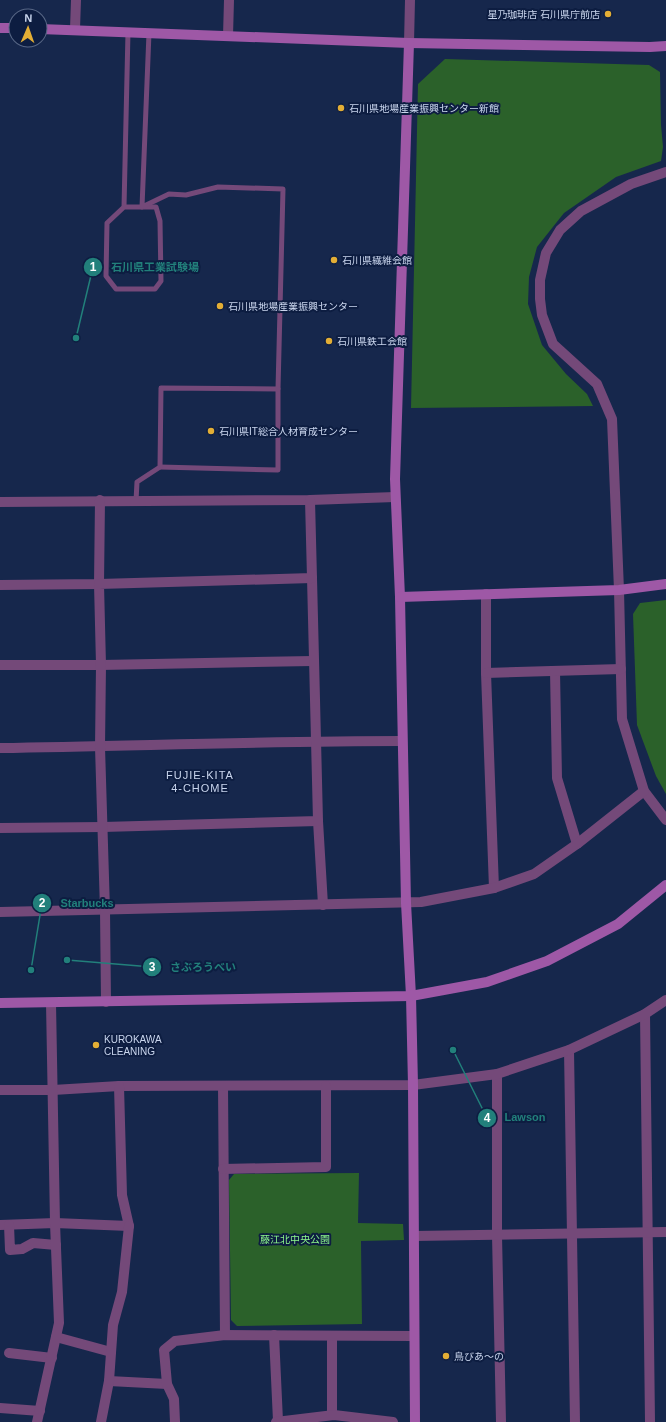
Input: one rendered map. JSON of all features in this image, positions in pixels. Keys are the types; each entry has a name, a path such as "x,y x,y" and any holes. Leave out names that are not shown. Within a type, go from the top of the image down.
{"street":[{"path":"75,29 76,0"},
{"path":"228,36 229,0"},
{"path":"410,0 395,497 400,597 406,902 411,996 413,1085 415,1422"},
{"path":"48,29 409,42 650,47 666,46"},
{"path":"666,172 631,184 581,211 560,230 546,253 540,280 542,316 553,344 597,384 612,419 619,590 622,720 644,791 666,820"},
{"path":"0,502 100,500 310,500 395,497"},
{"path":"100,500 100,747 106,1002"},
{"path":"310,500 318,822 323,905"},
{"path":"0,585 99,584 312,578"},
{"path":"400,597 619,590 666,584"},
{"path":"486,594 486,673 494,888"},
{"path":"0,665 101,665 313,661"},
{"path":"486,673 621,669"},
{"path":"555,671 557,778 577,844"},
{"path":"0,748 100,747 316,741 402,741"},
{"path":"0,912 421,902 494,888 534,874 577,844 644,791"},
{"path":"0,828 318,822"},
{"path":"0,1003 411,996 487,982 547,961 618,924 666,885"},
{"path":"0,1090 53,1090 119,1086 413,1085 497,1074 569,1050 645,1014 666,1000"},
{"path":"37,1422 60,1323 54,1223 51,1003"},
{"path":"645,1014 650,1422"},
{"path":"569,1050 575,1422"},
{"path":"497,1074 501,1422"},
{"path":"101,1422 109,1381 113,1325 122,1292 129,1226 122,1195 119,1086"},
{"path":"223,1086 225,1335"},
{"path":"224,1169 326,1167 326,1086"},
{"path":"56,1245 33,1243 22,1249 10,1250 4,1225 54,1223 129,1226"},
{"path":"414,1236 666,1232"},
{"path":"175,1422 174,1399 167,1384 164,1350 175,1341 225,1335 414,1336"},
{"path":"274,1335 277,1422 332,1415 393,1422"},
{"path":"332,1336 332,1415"},
{"path":"56,1337 111,1352"},
{"path":"9,1352 52,1358"},
{"path":"109,1381 167,1384"},
{"path":"0,1408 40,1411"}],"lane":[{"path":"124,207 128,31"},
{"path":"142,207 149,32"},
{"path":"136,501 137,482 160,467 278,470 278,389 283,189 218,187 186,195 169,194 142,207"},
{"path":"124,207 156,207 160,221 161,281 155,289 116,289 106,276 107,222 124,207"},
{"path":"160,467 161,388 278,389"}],"green space":[{"path":"445,59 649,65 660,72 663,147 661,161 616,177 564,213 537,247 529,277 528,304 542,345 566,374 587,394 593,406 411,408 418,84"},
{"path":"666,600 666,794 656,776 637,725 633,614 640,603"},
{"name":"藤江北中央公園","path":"359,1173 358,1223 403,1224 404,1240 361,1241 362,1324 237,1326 231,1320 229,1180 234,1174"}],"place":[{"name":"星乃珈琲店 石川県庁前店","path":"608,14"},
{"name":"石川県地場産業振興センター新館","path":"341,108"},
{"name":"石川県繊維会館","path":"334,260"},
{"name":"石川県地場産業振興センター","path":"220,306"},
{"name":"石川県工業試験場","path":"76,338"},
{"name":"石川県鉄工会館","path":"329,341"},
{"name":"石川県IT総合人材育成センター","path":"211,431"},
{"name":"さぶろうべい","path":"67,960"},
{"name":"Starbucks","path":"31,970"},
{"name":"KUROKAWA CLEANING","path":"96,1045"},
{"name":"Lawson","path":"453,1050"},
{"name":"鳥びあ〜の","path":"446,1356"}],"district":[{"name":"FUJIE-KITA 4-CHOME","path":"200,781"}]}
